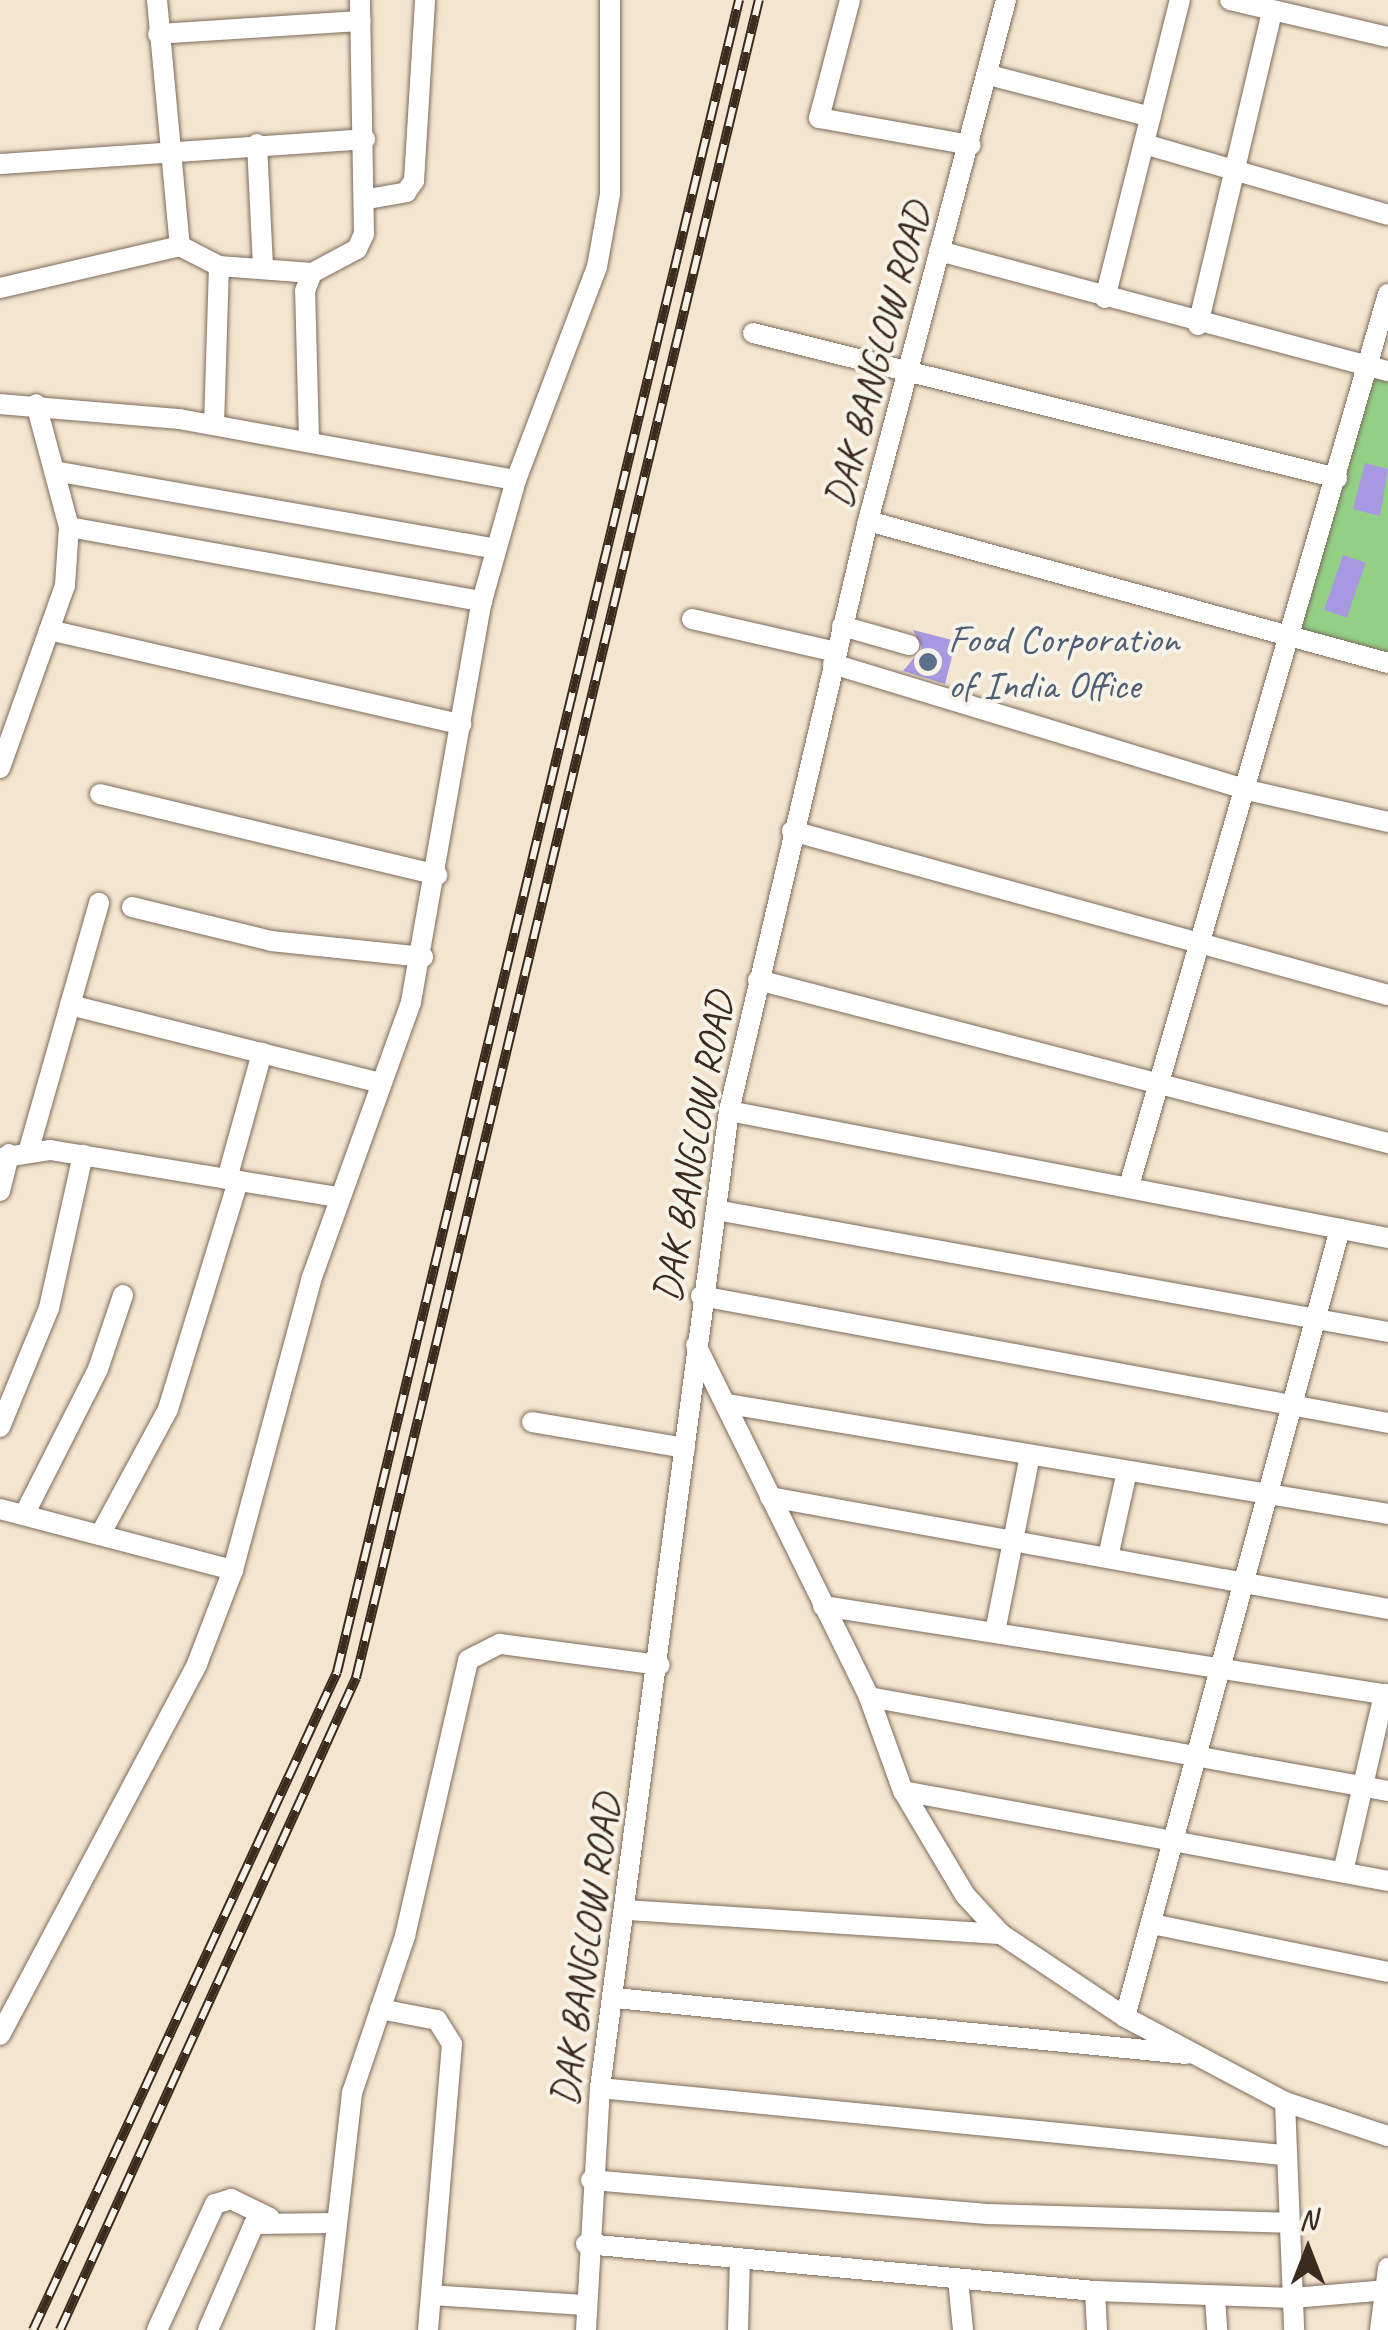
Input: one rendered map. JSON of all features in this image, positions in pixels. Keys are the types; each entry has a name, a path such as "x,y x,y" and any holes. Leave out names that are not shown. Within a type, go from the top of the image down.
{"street":[{"path":"157,0 165,149 180,246"},
{"path":"368,199 406,192 414,181 425,0"},
{"path":"0,2035 127,1810 234,1570 338,1197 423,958 482,601 516,480 597,268 610,194 610,0"},
{"path":"850,0 818,118 971,145"},
{"name":"DAK BANGLOW ROAD","path":"586,2330 586,2244 600,2088 660,1665 700,1296 730,1110 792,831 868,521 971,145 1006,0"},
{"path":"1106,298 1180,0"},
{"path":"1230,0 1388,37"},
{"path":"0,288 180,246 219,266 312,273 357,249 368,199 360,10 158,34"},
{"path":"1198,325 1272,11"},
{"path":"989,75 1152,117"},
{"path":"0,164 165,149 365,139"},
{"path":"257,144 262,268"},
{"path":"1144,144 1235,165 1388,215"},
{"path":"939,251 1198,325 1378,369"},
{"path":"214,425 219,266"},
{"path":"309,439 312,273"},
{"path":"1130,1186 1164,1083 1337,478 1378,369 1388,297"},
{"path":"753,333 1337,478"},
{"path":"0,403 36,404 309,439 516,480"},
{"path":"0,768 65,585 69,527 36,404"},
{"path":"54,471 496,549"},
{"path":"868,521 1294,634 1388,663"},
{"path":"69,527 482,601"},
{"path":"692,619 834,658 1248,790 1388,822"},
{"path":"842,626 910,645"},
{"path":"49,630 460,724"},
{"path":"100,794 437,875"},
{"path":"792,831 1388,995"},
{"path":"0,1191 70,1006 99,903"},
{"path":"132,907 286,944 423,958"},
{"path":"758,980 1388,1143"},
{"path":"70,1006 381,1083"},
{"path":"100,1535 168,1409 232,1180 262,1053"},
{"path":"730,1110 1388,1238"},
{"path":"13,1154 83,1155 338,1197"},
{"path":"0,1427 50,1308 83,1155"},
{"path":"716,1210 1388,1332"},
{"path":"1125,2017 1226,1670 1340,1229"},
{"path":"24,1515 98,1369 123,1295"},
{"path":"700,1296 1388,1422"},
{"path":"696,1345 869,1696 902,1791 930,1847 1001,1934 1125,2017 1192,2054 1285,2102 1388,2136"},
{"path":"728,1404 1388,1514"},
{"path":"532,1422 684,1448"},
{"path":"995,1632 1030,1455"},
{"path":"1108,1557 1127,1471"},
{"path":"770,1497 1013,1539 1247,1587 1388,1609"},
{"path":"0,1508 234,1570"},
{"path":"823,1606 1386,1695 1360,1786 1342,1872"},
{"path":"325,2330 352,2092 380,2009 468,1660 500,1644 660,1665"},
{"path":"869,1696 1388,1791"},
{"path":"902,1791 1388,1880"},
{"path":"627,1910 1001,1934"},
{"path":"1152,1924 1388,1972"},
{"path":"615,1998 1192,2054"},
{"path":"380,2009 437,2020 452,2044 428,2330"},
{"path":"600,2088 1283,2155"},
{"path":"1285,2102 1283,2155 1294,2330"},
{"path":"591,2180 989,2214 1286,2223"},
{"path":"157,2330 215,2204 232,2199 270,2218 335,2224"},
{"path":"208,2330 246,2236 270,2218"},
{"path":"586,2244 1095,2291 1215,2298 1293,2298 1387,2282 1380,2330"},
{"path":"738,2330 740,2260"},
{"path":"958,2279 963,2330"},
{"path":"1095,2291 1096,2330"},
{"path":"432,2295 586,2304"},
{"path":"1215,2298 1216,2330"}],"green space":[{"path":"1368,366 1388,371 1388,663 1294,634"}],"building":[{"path":"1365,463 1388,469 1380,516 1353,509"},
{"path":"1343,555 1366,563 1347,618 1324,610"},
{"name":"Food Corporation of India Office","path":"913,630 956,641 945,684 903,671 922,648"}],"railway":[{"path":"33,2330 337,1672 739,0"},
{"path":"60,2330 356,1678 759,0"}],"place":[{"name":"Food Corporation of India Office","path":"928,662"}]}
